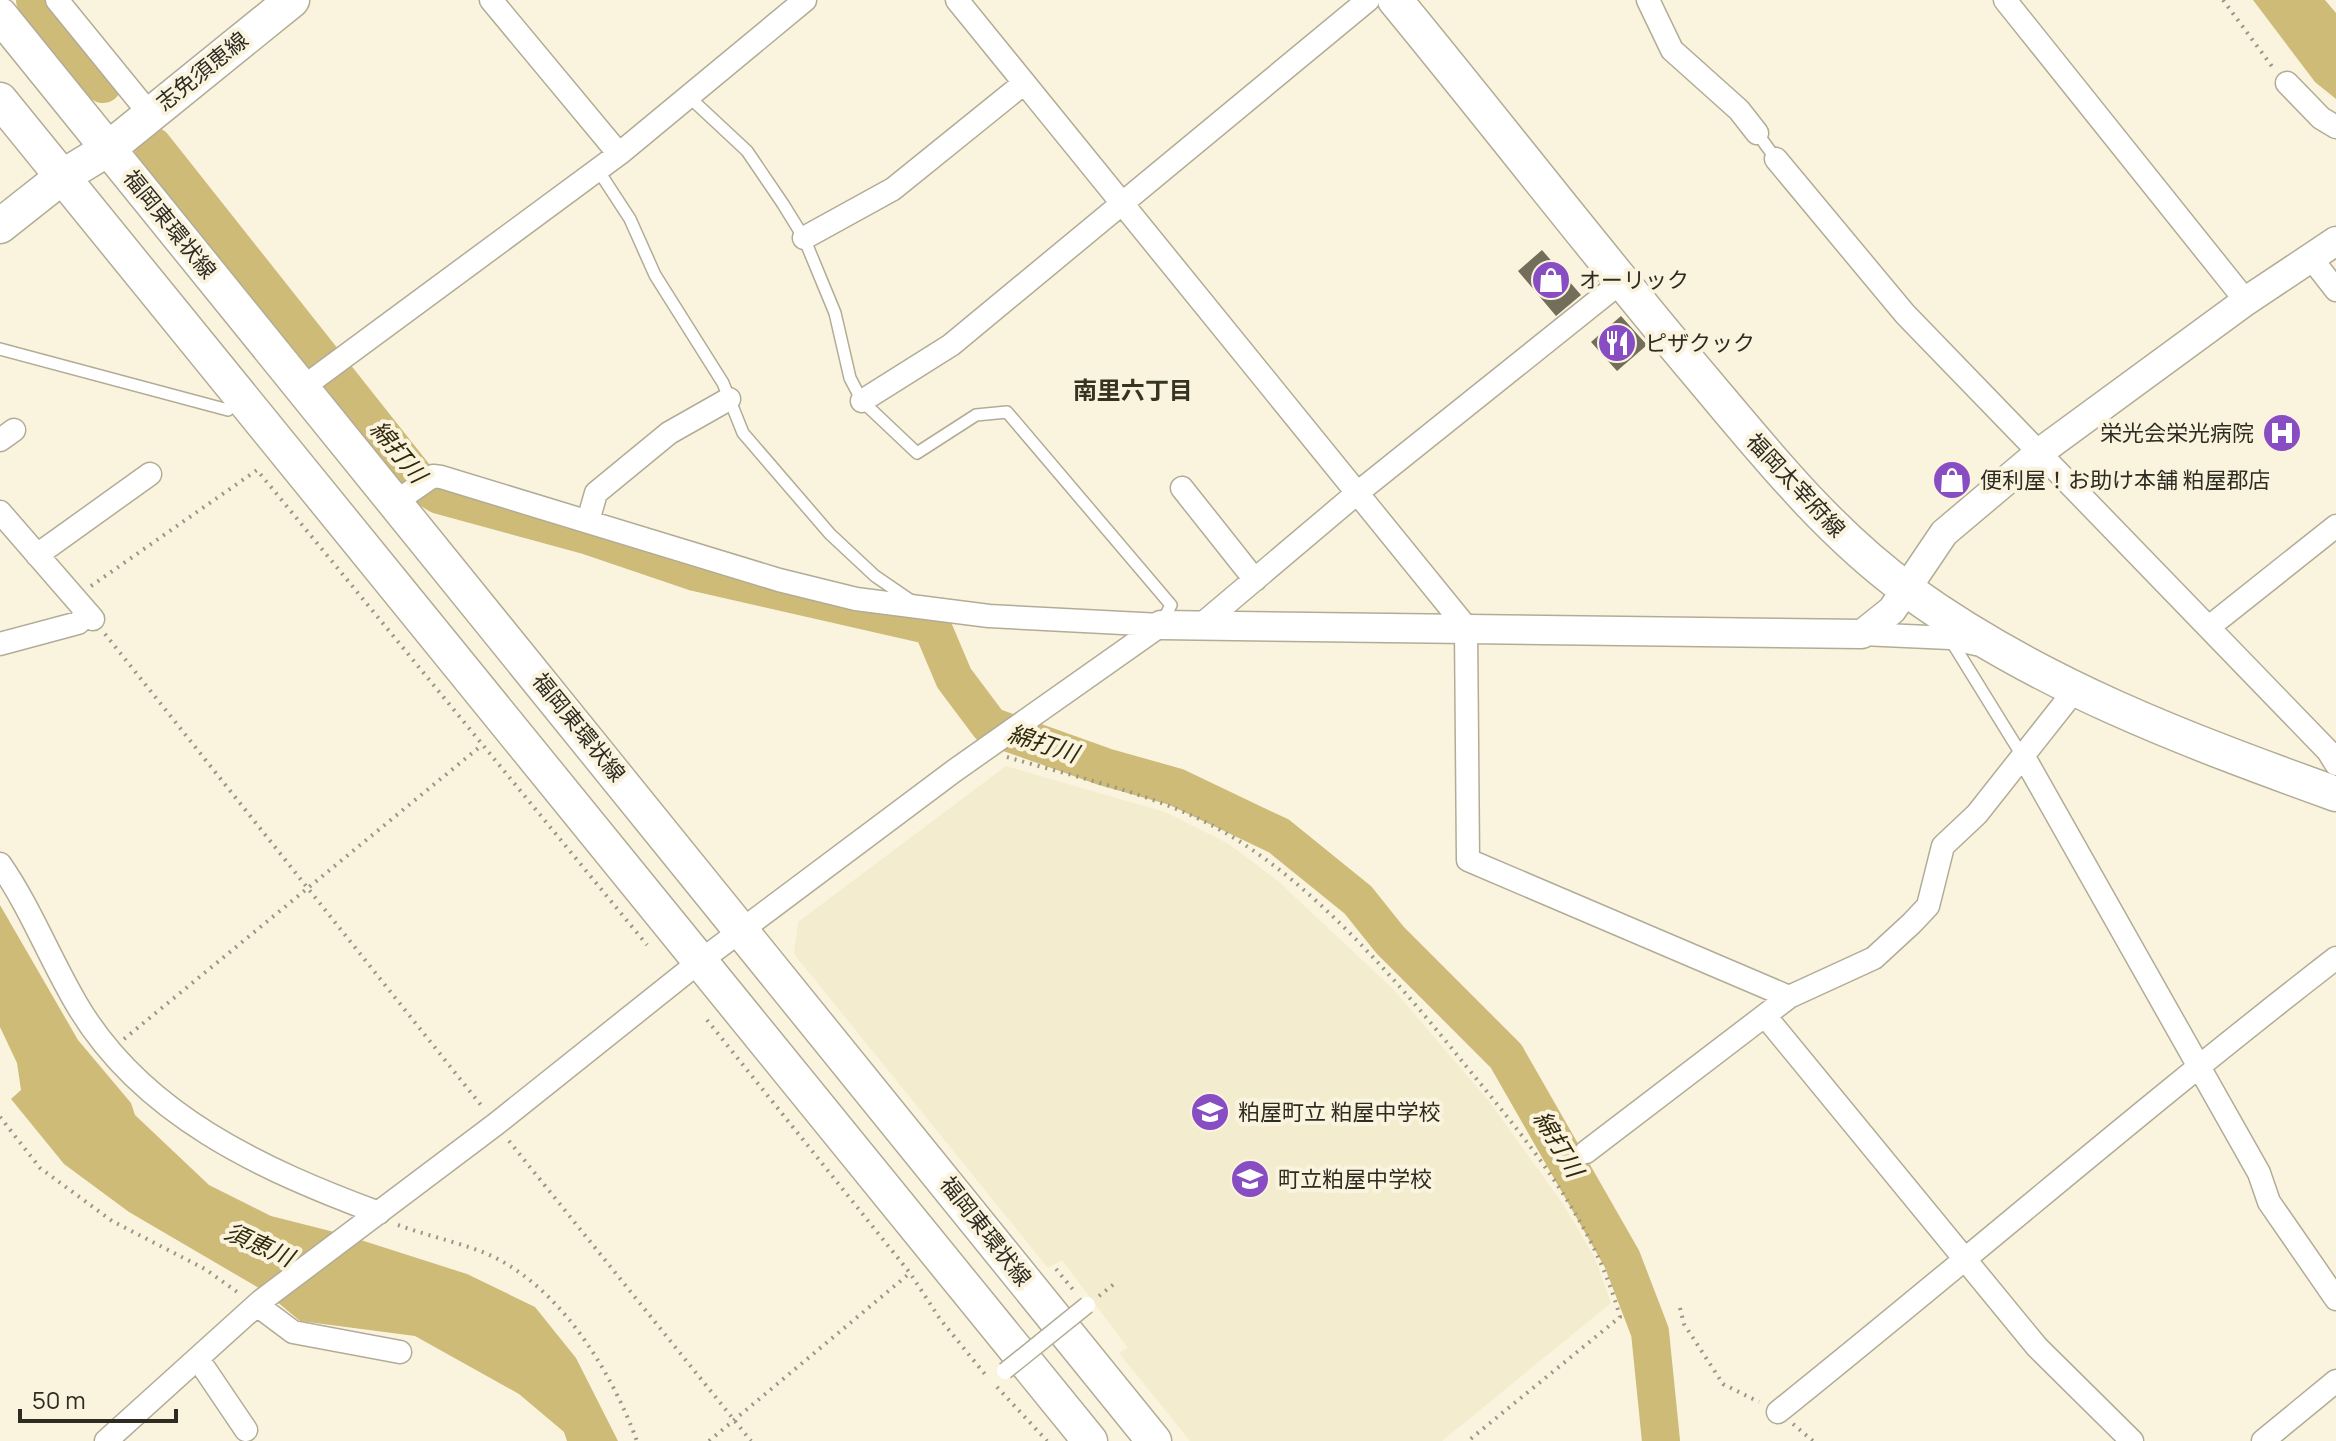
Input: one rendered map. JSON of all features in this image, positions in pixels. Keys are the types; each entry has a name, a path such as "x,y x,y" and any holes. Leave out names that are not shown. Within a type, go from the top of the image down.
{"main road":[{"name":"志免須恵線","path":"115,143 292,0"},
{"name":"福岡太宰府線","path":"1395,0 1537,172 1621,282 1800,494 1855,547 1908,590 1996,650 2183,739 2336,794"},
{"name":"福岡東環状線","path":"0,15 115,143 312,381 743,931 1154,1441"},
{"path":"0,100 1090,1441"},
{"path":"0,226 62,177 115,143"}],"street":[{"path":"57,0 149,113"},
{"path":"491,0 619,154"},
{"path":"312,381 619,154 805,0"},
{"path":"957,0 1466,627 1468,860 1789,997"},
{"path":"862,401 951,345 1368,0"},
{"path":"1648,0 1672,50 1739,110 1757,133"},
{"path":"2005,0 2246,301"},
{"path":"2287,83 2321,118 2336,127"},
{"path":"804,238 893,189 1023,84"},
{"path":"1776,159 1905,314 2328,751 2336,764"},
{"path":"1862,634 1892,610 1944,533 2040,452 2246,301 2336,241"},
{"path":"2311,258 2336,290"},
{"path":"1201,625 1356,494 1621,282"},
{"path":"588,521 596,493 669,433 729,399"},
{"path":"37,555 150,474"},
{"path":"403,496 433,476 779,580 856,599 924,610 1161,625 1862,634 1950,638 1996,650"},
{"path":"1182,488 1255,580"},
{"path":"0,512 85,610 78,623 0,644"},
{"path":"2209,627 2336,526"},
{"path":"111,1439 259,1303 496,1124 699,962 994,743 1161,625"},
{"path":"1586,1152 1789,997 1874,958 1912,923 1928,906 1943,846 1977,814 2075,690"},
{"path":"2024,757 2045,789 2259,1173 2269,1202 2336,1299"},
{"path":"0,864 76,1004 110,1051 136,1079 233,1151 375,1216"},
{"path":"1778,1412 1967,1261 2197,1065 2336,958"},
{"path":"1766,1017 2037,1347 2132,1441"},
{"path":"259,1303 293,1332 400,1352"},
{"path":"1005,1371 1087,1305"},
{"path":"198,1359 246,1430"},
{"path":"2263,1441 2336,1381"}],"lane":[{"path":"687,95 747,151 804,238 835,313 850,378 862,401 917,453 976,415 1007,412 1171,605 1161,625"},
{"path":"1757,133 1776,159"},
{"path":"598,170 630,219 655,275 723,383 743,433 830,534 875,576 924,610"},
{"path":"0,349 228,410"},
{"path":"1950,638 2024,757"}],"path":[{"path":"2223,0 2287,83"},
{"path":"647,945 257,470 85,610 751,1441"},
{"path":"994,743 1002,756 1166,807 1222,831 1274,866 1411,997 1529,1142 1593,1245 1611,1284 1620,1317 1468,1441"},
{"path":"110,1051 483,744"},
{"path":"707,1020 910,1273 940,1319 1010,1404 1047,1441"},
{"path":"0,1117 40,1168 112,1221 205,1269 259,1303"},
{"path":"375,1216 429,1237 481,1251 517,1271 562,1314 595,1355 637,1441"},
{"path":"1056,1269 1087,1305"},
{"path":"709,1441 910,1273"},
{"path":"1680,1308 1684,1324 1723,1384 1778,1412 1813,1441"}],"shaded area":[{"name":"粕屋町立 粕屋中学校","path":"1006,766 1165,812 1229,844 1278,881 1393,989 1488,1100 1563,1204 1595,1258 1611,1303 1442,1441 1190,1441 1119,1353 1128,1348 1062,1260 1048,1268 794,954 798,922"}],"water":[{"path":"2253,0 2325,0 2336,13 2336,99 2315,82"},
{"name":"須恵川","path":"0,905 78,1040 131,1103 135,1115 209,1185 271,1216 342,1234 467,1274 535,1307 576,1358 618,1441 567,1441 564,1432 519,1394 415,1336 300,1321 264,1291 129,1212 64,1164 11,1099 21,1090 17,1063 0,1027"}],"building":[{"path":"1542,250 1581,295 1556,316 1518,271"},
{"path":"1621,316 1647,345 1617,371 1591,342"}],"waterway":[{"name":"綿打川","path":"35,0 103,84"},
{"name":"綿打川","path":"153,146 420,483 439,495 589,536 695,572 932,626 954,678 990,726 1105,767 1176,787 1279,836 1358,900 1390,940 1506,1056 1622,1259 1650,1332 1661,1441"}],"place":[{"name":"オーリック","path":"1551,280"},
{"name":"ピザクック","path":"1617,343"},
{"name":"栄光会栄光病院","path":"2282,433"},
{"name":"便利屋！お助け本舗 粕屋郡店","path":"1952,480"},
{"name":"粕屋町立 粕屋中学校","path":"1210,1112"},
{"name":"町立粕屋中学校","path":"1250,1179"}],"district":[{"name":"南里六丁目","path":"1133,391"}]}
